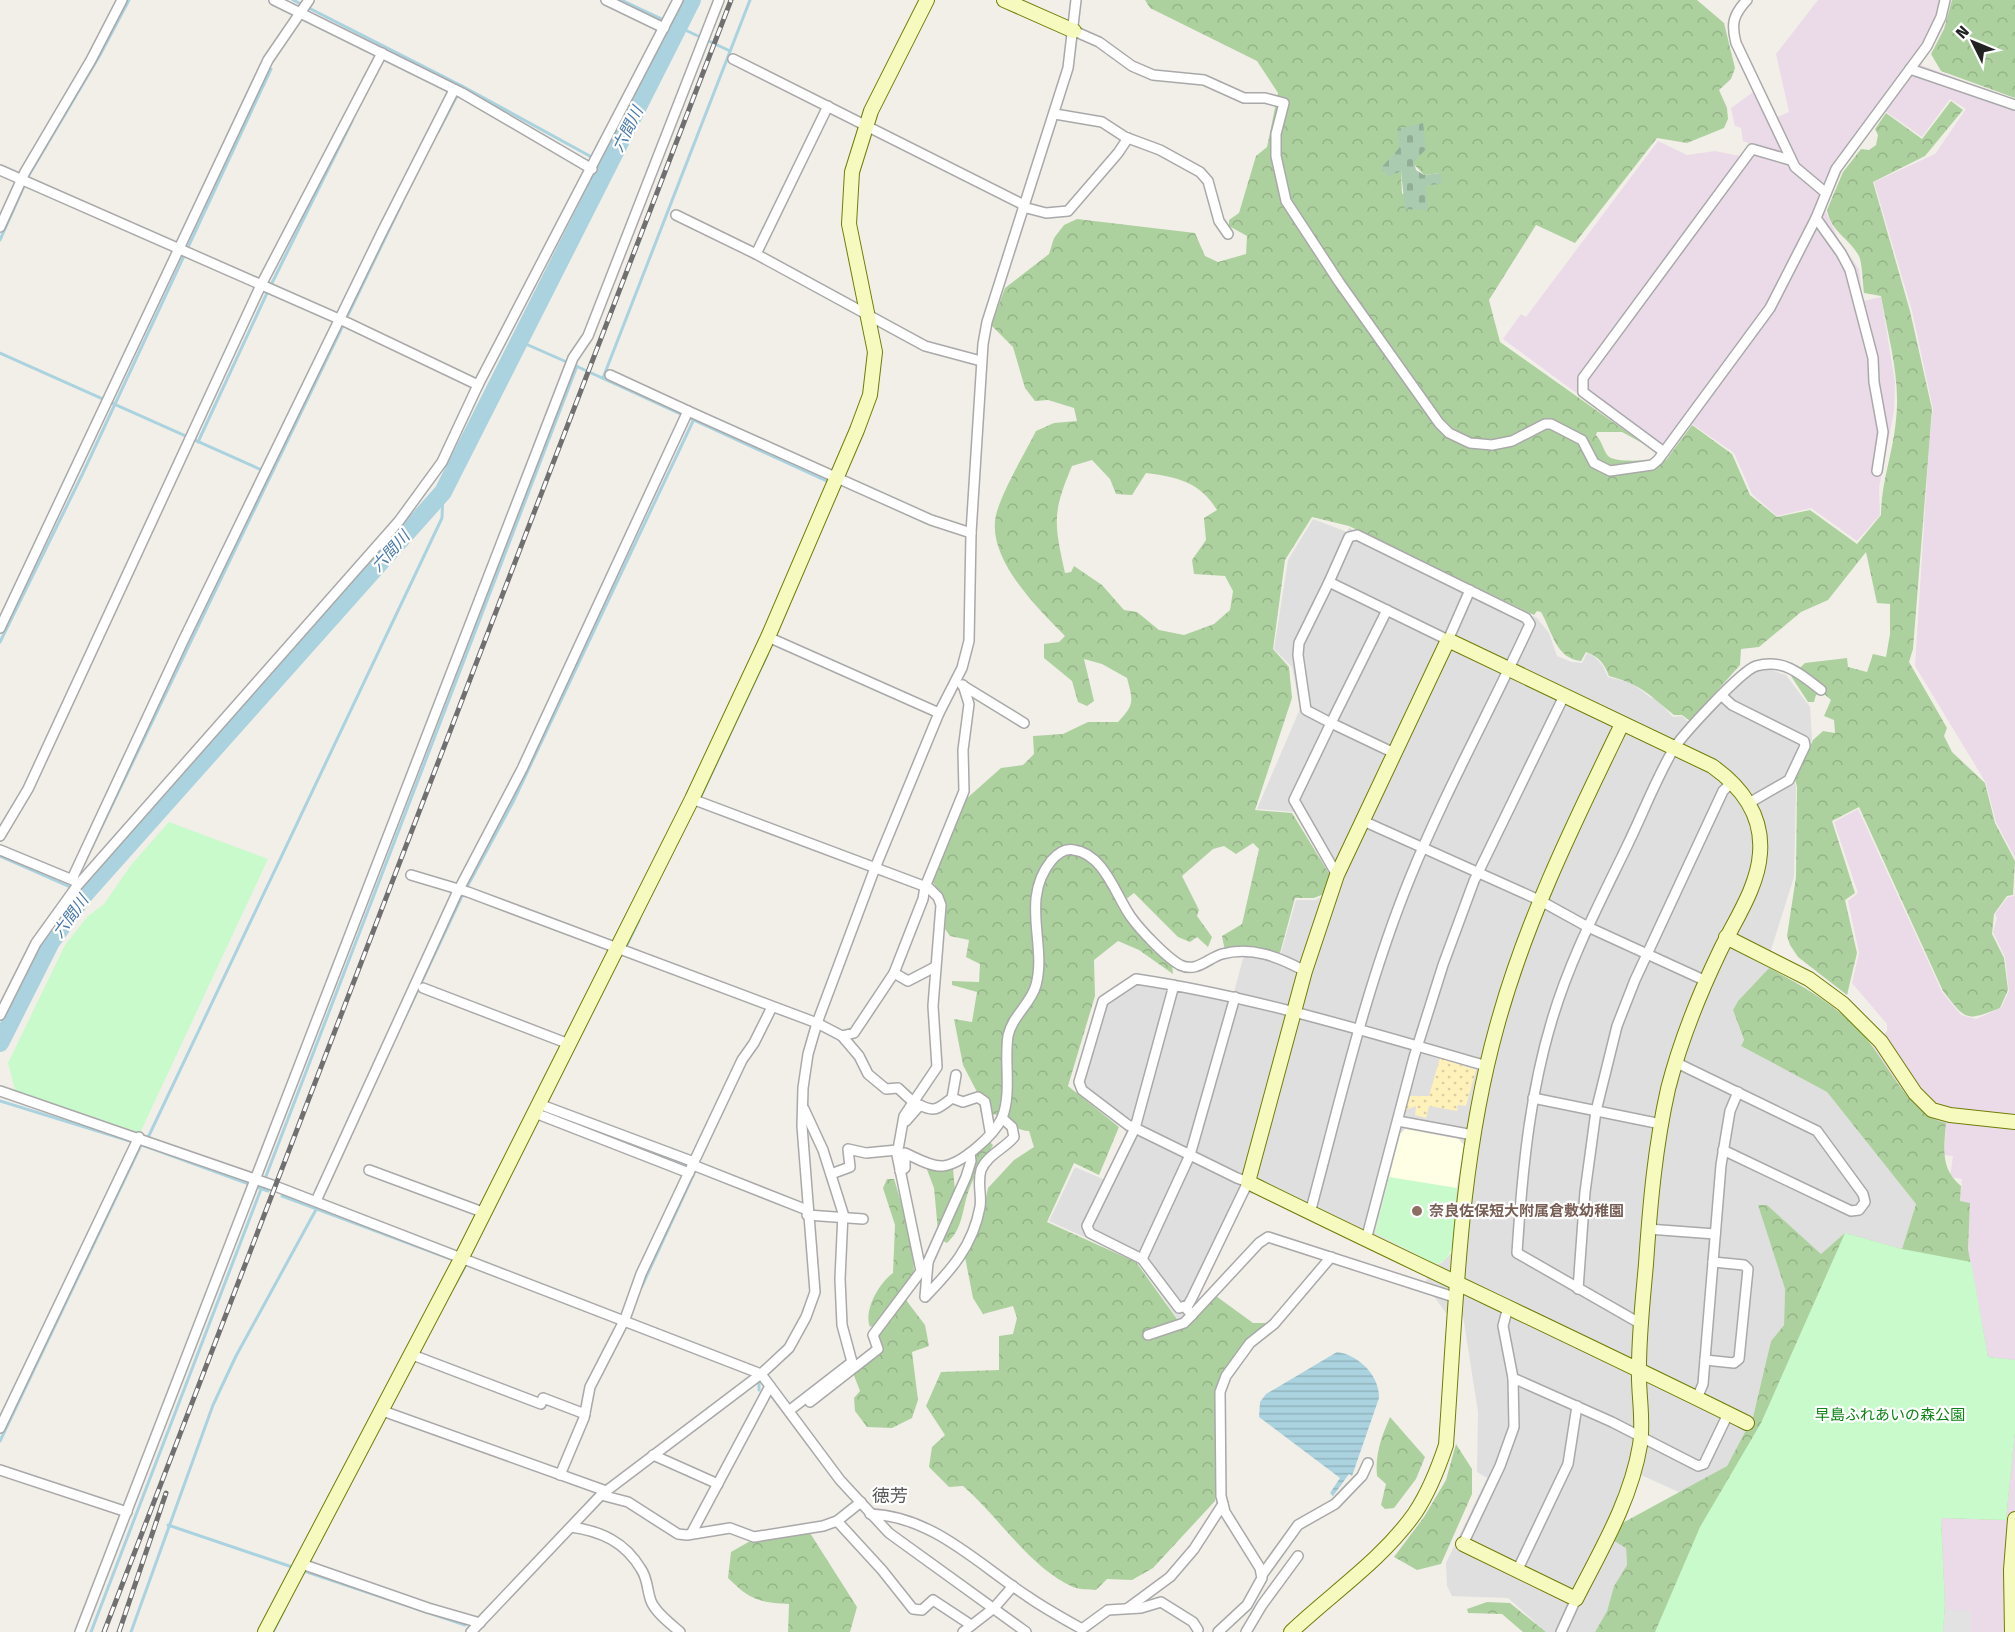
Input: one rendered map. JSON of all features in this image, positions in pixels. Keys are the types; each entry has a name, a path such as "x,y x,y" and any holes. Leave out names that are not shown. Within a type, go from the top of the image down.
{"street":[{"path":"0,227 122,0"},
{"path":"274,0 305,6 382,53 595,163"},
{"path":"606,0 666,24"},
{"path":"0,1015 36,943 75,884 399,521 442,462 478,385 678,0"},
{"path":"80,1632 259,1184 573,358 588,336 719,0"},
{"path":"265,1632 385,1411 462,1257 541,1110 569,1044 622,950 696,801 772,639 870,395 875,352 849,224 852,172 865,125 927,0"},
{"path":"1004,0 1099,42 1132,66 1153,75 1204,80 1244,98 1265,98 1284,103 1276,134 1276,156 1286,201 1403,374 1449,433 1470,443 1501,444 1545,424 1551,424 1582,440 1594,463 1610,471 1652,465 1770,308 1816,218 1836,169 1910,69 1936,29 1945,0"},
{"path":"471,1632 603,1493 761,1374 789,1348 806,1317 815,1292 807,1213 802,1104 808,1054 817,1023 875,868 939,713 959,683 969,641 971,533 981,361 987,322 1068,68 1076,0"},
{"path":"1747,0 1734,14 1732,28 1736,43 1790,160 1807,179 1826,193"},
{"path":"0,628 108,400 183,251 268,60 305,6"},
{"path":"0,836 28,789 261,285 382,53"},
{"path":"733,59 1024,206 1046,213 1068,212 1128,138"},
{"path":"1910,69 2015,105"},
{"path":"75,884 183,641 266,472 344,321 401,192 457,91"},
{"path":"756,254 828,106"},
{"path":"1055,114 1102,122 1128,138 1160,150 1200,172 1208,181 1219,221 1228,234"},
{"path":"1664,452 1583,392 1583,378 1752,149 1790,160"},
{"path":"0,170 344,321 478,385"},
{"path":"676,215 756,254 925,346 981,361"},
{"path":"1816,218 1851,270 1874,358 1874,382 1883,432 1877,471"},
{"path":"610,375 686,415 835,482 931,520 971,533"},
{"path":"319,1202 686,415"},
{"path":"1310,1213 1360,1030 1394,919 1424,848 1530,624 1526,618 1357,535 1349,537 1299,643 1298,656 1306,710 1394,753"},
{"path":"1329,582 1712,766 1732,782 1749,803 1758,828 1759,864 1706,981 1675,1062 1661,1124 1648,1229 1641,1324 1639,1370 1641,1437 1629,1488 1561,1632"},
{"path":"1185,1307 1192,1298 1248,1182 1293,1012 1337,875 1470,590"},
{"path":"1337,875 1294,800 1387,610"},
{"path":"772,639 939,713"},
{"path":"1641,1324 1517,1253 1521,1183 1533,1098 1552,1020 1588,927 1674,749 1746,671 1766,665 1780,665 1796,670 1821,690"},
{"path":"959,683 1023,723"},
{"path":"842,1036 854,1033 894,973 925,887 964,791 963,750 969,704 959,683"},
{"path":"1366,1240 1418,1047 1443,965 1478,873 1564,696"},
{"path":"1722,696 1732,705 1803,741 1805,746 1789,780 1749,803"},
{"path":"1291,1632 1380,1554 1415,1512 1426,1494 1446,1445 1465,1192 1473,1135 1487,1066 1514,968 1539,900 1622,724"},
{"path":"1578,1289 1585,1192 1596,1111 1617,1026 1647,954 1724,791 1732,782"},
{"path":"696,801 925,887 938,897 941,905 933,1006 938,1067 904,1116 897,1150 921,1271"},
{"path":"1361,820 1539,900 1588,927 1706,981"},
{"path":"0,850 75,884"},
{"path":"900,1171 905,1168 905,1153 944,1166 970,1153 1002,1118 1009,1032 1036,984 1036,895 1048,864 1060,852 1074,850 1094,859 1132,919 1181,965 1196,967 1222,954 1257,952 1278,957 1305,971"},
{"path":"411,875 463,892 817,1023 842,1036 859,1056 868,1074 886,1089 898,1088 913,1102"},
{"path":"1726,937 1809,979 1843,1004 1881,1042 1915,1093 1932,1110 1950,1115 2015,1122"},
{"path":"894,973 908,981 935,968"},
{"path":"1457,1292 1366,1240 1135,1128 1082,1090 1079,1082 1103,1001 1136,979 1235,997 1487,1066"},
{"path":"1174,985 1135,1128 1087,1226 1090,1233 1142,1258 1175,1306 1185,1307 1192,1315"},
{"path":"423,988 569,1044"},
{"path":"1142,1258 1191,1155 1235,997"},
{"path":"560,1474 585,1414 590,1387 625,1319 641,1274 742,1060 754,1043 772,1007"},
{"path":"1675,1062 1817,1131 1863,1194 1865,1202 1859,1210 1851,1211 1723,1150"},
{"path":"901,1128 920,1105 930,1111 938,1110 952,1098 956,1075"},
{"path":"0,1091 259,1184 319,1202 625,1319 761,1374 840,1480 889,1533 1026,1632"},
{"path":"1697,1398 1703,1384 1723,1150 1731,1111 1738,1092"},
{"path":"952,1098 963,1102 978,1097 985,1102 990,1131"},
{"path":"1533,1098 1661,1124"},
{"path":"792,1413 852,1362 842,1325 840,1279 843,1218 831,1174 802,1104"},
{"path":"541,1110 807,1213 863,1219"},
{"path":"928,1262 925,1297 952,1269 969,1243 979,1211 981,1170 986,1162 1014,1137 1012,1126 1002,1118"},
{"path":"1398,1121 1473,1135"},
{"path":"0,1428 141,1141"},
{"path":"831,1174 850,1167 848,1149 866,1153 897,1150"},
{"path":"792,1413 878,1349 873,1335 928,1262 966,1177 972,1161 970,1153"},
{"path":"369,1170 485,1213"},
{"path":"1648,1229 1715,1234"},
{"path":"1148,1335 1184,1323 1259,1243 1268,1237 1508,1307 1747,1423"},
{"path":"1262,1575 1223,1504 1220,1392 1226,1376 1250,1343 1274,1324 1331,1257"},
{"path":"1705,1360 1734,1363 1739,1359 1748,1269 1744,1265 1713,1262"},
{"path":"1508,1307 1503,1326 1513,1378 1514,1427 1509,1446 1462,1544 1576,1599"},
{"path":"414,1356 541,1404 543,1398 585,1414"},
{"path":"1513,1378 1577,1406 1698,1466 1704,1464 1728,1414"},
{"path":"691,1534 770,1386"},
{"path":"1517,1571 1566,1470 1573,1446 1577,1406"},
{"path":"385,1411 560,1474 628,1502 678,1534 730,1528 754,1537 837,1521 861,1502"},
{"path":"653,1455 718,1484"},
{"path":"1218,1632 1247,1605 1260,1586 1262,1575 1298,1526 1335,1504 1362,1476 1368,1463"},
{"path":"0,1470 127,1512"},
{"path":"1128,1608 1170,1577 1194,1549 1223,1504"},
{"path":"870,1514 909,1519 955,1545 1082,1631 1108,1610 1161,1602 1193,1622 1198,1630"},
{"path":"2012,1632 2011,1570 2015,1519"},
{"path":"837,1521 882,1570 913,1610 922,1610 933,1600 971,1625"},
{"path":"571,1527 597,1530 630,1556 642,1570 651,1602 680,1632"},
{"path":"1246,1632 1262,1605 1298,1556"},
{"path":"301,1566 480,1623"},
{"path":"963,1632 994,1608 1013,1586"}],"shaded area":[{"path":"1818,0 1951,0 1942,31 1921,65 2015,100 2015,858 1996,822 1986,783 1915,666 1933,409 1912,311 1874,182 1935,154 1966,109 1950,99 1922,137 1885,111 1842,171 1825,210 1839,240 1859,269 1863,301 1881,297 1895,382 1894,411 1879,488 1880,515 1857,541 1811,508 1777,516 1752,494 1734,453 1692,424 1666,459 1503,339 1521,314 1526,317 1658,141 1687,155 1715,151 1740,156 1750,144 1743,141 1741,128 1735,126 1731,108 1760,87 1775,118 1789,112 1776,54"},
{"path":"1313,519 1347,532 1349,528 1537,618 1549,633 1557,656 1582,663 1587,653 1595,657 1603,666 1608,677 1632,683 1651,698 1655,698 1673,717 1682,716 1691,724 1744,667 1752,664 1786,675 1810,707 1812,740 1794,779 1796,787 1794,877 1771,950 1764,964 1769,968 1738,1001 1733,1010 1744,1041 1741,1046 1827,1092 1916,1204 1902,1249 1845,1233 1821,1255 1767,1205 1758,1205 1785,1289 1784,1325 1771,1341 1753,1417 1727,1466 1681,1493 1641,1475 1617,1526 1626,1548 1627,1565 1614,1586 1607,1611 1595,1632 1546,1632 1508,1598 1452,1596 1447,1586 1446,1563 1487,1478 1477,1472 1478,1412 1463,1316 1446,1313 1425,1284 1428,1276 1255,1194 1248,1194 1196,1300 1197,1302 1203,1300 1179,1321 1137,1261 1049,1221 1075,1167 1105,1180 1126,1136 1125,1129 1077,1092 1073,1085 1099,997 1135,973 1234,992 1244,955 1279,960 1296,900 1315,900 1325,895 1332,875 1294,812 1257,809 1300,709 1292,667 1274,649 1288,560"},
{"path":"1858,809 1942,992 1961,1015 1976,1019 2001,1008 2009,991 2005,957 1993,932 1997,918 1995,914 2008,897 2014,896 2015,892 2015,1360 1988,1357 1968,1249 1970,1204 1960,1202 1962,1179 1950,1177 1953,1156 1944,1155 1946,1124 1931,1118 1909,1101 1873,1047 1887,1031 1887,1024 1852,983 1859,953 1848,901 1858,893 1834,822"},
{"name":"奈良佐保短大附属倉敷幼稚園","path":"1405,1129 1459,1139 1464,1145 1456,1192 1452,1252 1441,1263 1435,1264 1375,1233 1400,1134"},
{"path":"2015,1432 2015,1632 1943,1632 1945,1603 1941,1518 2006,1520"},
{"path":"1945,1609 1971,1611 1971,1632 1943,1632"}],"green space":[{"path":"1145,0 1697,0 1724,23 1735,68 1731,79 1719,90 1727,108 1728,119 1724,128 1687,143 1657,138 1575,243 1536,225 1489,300 1500,342 1644,444 1622,432 1597,432 1596,435 1608,456 1626,461 1666,460 1692,425 1732,454 1750,495 1777,517 1810,510 1857,544 1881,515 1894,432 1897,389 1881,296 1864,293 1859,256 1832,224 1827,210 1843,172 1861,149 1869,150 1876,145 1878,135 1875,129 1886,113 1922,139 1951,101 1963,110 1925,156 1873,182 1910,311 1932,409 1913,649 1909,662 1947,728 1944,736 1952,752 1985,783 1995,823 2015,861 2013,895 2007,896 1994,914 1992,934 2004,958 2008,990 2000,1008 1980,1015 1967,1016 1943,991 1859,807 1832,821 1855,893 1845,900 1857,953 1847,995 1798,957 1790,945 1787,936 1796,877 1797,787 1795,779 1813,740 1823,731 1835,733 1834,720 1824,716 1831,700 1823,693 1816,695 1814,702 1808,702 1791,676 1805,663 1847,658 1848,667 1867,672 1873,654 1886,657 1890,634 1890,604 1877,603 1866,552 1828,600 1801,612 1759,647 1741,649 1740,665 1690,721 1682,715 1674,715 1638,687 1609,676 1598,658 1591,654 1586,652 1581,661 1566,655 1560,650 1541,612 1537,611 1534,615 1349,526 1312,517 1285,560 1273,649 1289,667 1292,698 1255,810 1292,813 1330,875 1324,894 1314,898 1295,898 1280,953 1260,949 1225,951 1222,936 1242,924 1259,849 1253,843 1236,854 1224,846 1213,849 1182,876 1199,910 1197,916 1212,937 1208,947 1197,937 1190,942 1178,937 1134,893 1120,904 1172,965 1173,974 1139,950 1118,941 1094,960 1095,996 1068,1086 1119,1127 1099,1175 1074,1163 1047,1222 1136,1262 1182,1326 1216,1296 1253,1323 1267,1323 1235,1354 1221,1375 1216,1394 1218,1485 1215,1501 1153,1568 1132,1580 1107,1579 1096,1590 1076,1588 1042,1567 963,1486 949,1487 929,1467 932,1447 945,1435 926,1406 941,1372 999,1370 999,1336 1013,1334 1017,1318 1013,1306 983,1314 973,1298 965,1257 981,1221 988,1188 1014,1160 1034,1147 1029,1131 1016,1127 997,1115 981,1114 977,1092 963,1065 954,1019 972,1022 977,992 952,985 952,981 979,982 980,964 966,957 969,940 950,936 945,929 946,903 932,881 965,800 1001,768 1023,765 1034,754 1033,736 1063,734 1088,722 1118,722 1131,702 1127,678 1102,664 1084,659 1094,701 1087,706 1078,702 1072,681 1044,658 1044,644 1059,642 1065,636 1041,612 1017,582 999,548 995,531 999,505 1036,431 1054,423 1077,421 1074,408 1048,400 1035,401 1025,388 1013,347 991,325 1005,288 1049,254 1054,238 1064,225 1077,219 1195,233 1205,256 1218,262 1246,254 1247,236 1229,226 1229,220 1239,213 1256,156 1267,147 1278,93 1257,61 1150,8","holes":["1399,148 1424,175 1441,173 1426,186 1402,194 1401,171 1382,168","1092,460 1110,479 1116,494 1132,495 1146,473 1187,482 1203,493 1217,510 1204,518 1206,540 1192,560 1194,574 1225,576 1233,591 1230,610 1214,624 1184,635 1159,630 1137,612 1124,610 1102,585 1074,566 1071,572 1065,573 1057,530 1058,507 1072,466"]},
{"path":"1952,0 2015,0 2015,98 1941,71 1931,54 1944,29"},
{"path":"1423,123 1426,149 1414,162 1416,170 1424,175 1441,173 1442,183 1426,186 1428,210 1405,209 1401,171 1388,177 1381,168 1399,148 1398,129"},
{"path":"169,822 268,859 140,1133 15,1090 8,1063 65,945 87,917 104,904 131,865"},
{"name":"早島ふれあいの森公園","path":"1769,968 1817,996 1850,1021 1870,1043 1909,1098 1921,1110 1946,1123 1944,1150 1946,1165 1961,1186 1960,1201 1970,1203 1968,1249 1988,1357 2015,1360 2015,1432 2006,1520 1941,1518 1945,1604 1943,1632 1595,1632 1607,1611 1614,1586 1627,1565 1626,1548 1611,1539 1617,1526 1727,1466 1753,1417 1771,1341 1784,1325 1785,1289 1758,1205 1767,1205 1821,1254 1845,1233 1902,1249 1916,1204 1827,1092 1741,1046 1744,1040 1733,1010 1738,1001"},
{"path":"989,1141 993,1145 970,1187 957,1231 947,1243 943,1241 975,1164 975,1155"},
{"path":"926,1167 942,1171 953,1168 955,1191 938,1231 934,1188"},
{"path":"1389,1177 1457,1188 1455,1233 1453,1244 1444,1261 1435,1264 1375,1233"},
{"path":"887,1179 894,1179 911,1243 914,1268 913,1276 906,1288 875,1325 870,1327 868,1320 874,1297 893,1273 895,1225 883,1188"},
{"name":"早島ふれあいの森公園","path":"1845,1233 1902,1249 1971,1262 1988,1357 2015,1360 2015,1432 2006,1520 1941,1518 1945,1604 1943,1632 1655,1632 1700,1527 1761,1423"},
{"path":"906,1300 925,1325 929,1346 912,1352 918,1400 912,1418 892,1428 867,1427 855,1411 854,1398 860,1391 853,1373 883,1352 878,1335"},
{"path":"1390,1417 1425,1457 1416,1479 1394,1508 1385,1509 1381,1505 1386,1484 1377,1476 1377,1460 1381,1439"},
{"path":"1456,1444 1472,1469 1472,1494 1441,1564 1417,1570 1394,1557 1424,1517 1446,1480"},
{"path":"810,1533 857,1607 850,1632 788,1632 789,1604 762,1601 742,1591 728,1578 731,1552 752,1540"},
{"path":"1487,1602 1510,1603 1546,1632 1523,1632 1502,1614 1468,1613 1467,1609"}],"sand":[{"path":"1440,1058 1476,1070 1466,1106 1458,1105 1457,1111 1429,1106 1426,1118 1415,1115 1416,1106 1403,1111 1407,1096 1429,1096"}],"water":[{"path":"1337,1352 1353,1357 1367,1368 1376,1382 1379,1398 1352,1476 1349,1474 1333,1496 1330,1493 1340,1478 1259,1417 1260,1402 1266,1394"}],"waterway":[{"path":"0,240 29,175 100,55 129,0"},
{"path":"293,0 462,86 608,166"},
{"name":"六間川","path":"621,0 730,51"},
{"name":"六間川","path":"0,1043 51,942 84,895 443,492 692,0"},
{"path":"603,378 750,0"},
{"path":"0,642 82,475 271,69"},
{"path":"438,132 462,86"},
{"path":"272,283 352,121"},
{"path":"76,880 401,205"},
{"path":"198,442 267,293"},
{"path":"519,341 569,363"},
{"path":"0,353 264,471"},
{"path":"576,366 831,483"},
{"path":"91,1632 577,366"},
{"path":"406,1015 461,898 513,802 694,419"},
{"path":"144,1146 442,518 443,492"},
{"path":"701,796 767,655"},
{"path":"0,856 86,894"},
{"path":"625,949 639,920"},
{"path":"0,1101 133,1142"},
{"path":"543,1110 689,1167"},
{"path":"0,1441 141,1145"},
{"path":"145,1146 268,1191"},
{"path":"642,1286 696,1169"},
{"path":"282,1196 451,1259"},
{"path":"131,1632 213,1405 236,1356 318,1206"},
{"path":"453,1288 467,1263"},
{"path":"759,1381 759,1390"},
{"path":"168,1525 295,1568"},
{"path":"301,1570 465,1625"},
{"path":"273,1632 284,1610"}],"railway":[{"path":"104,1632 731,0"},
{"path":"119,1632 166,1493"}],"place":[{"name":"奈良佐保短大附属倉敷幼稚園","path":"1417,1211"}],"district":[{"name":"徳芳","path":"890,1496"}]}
